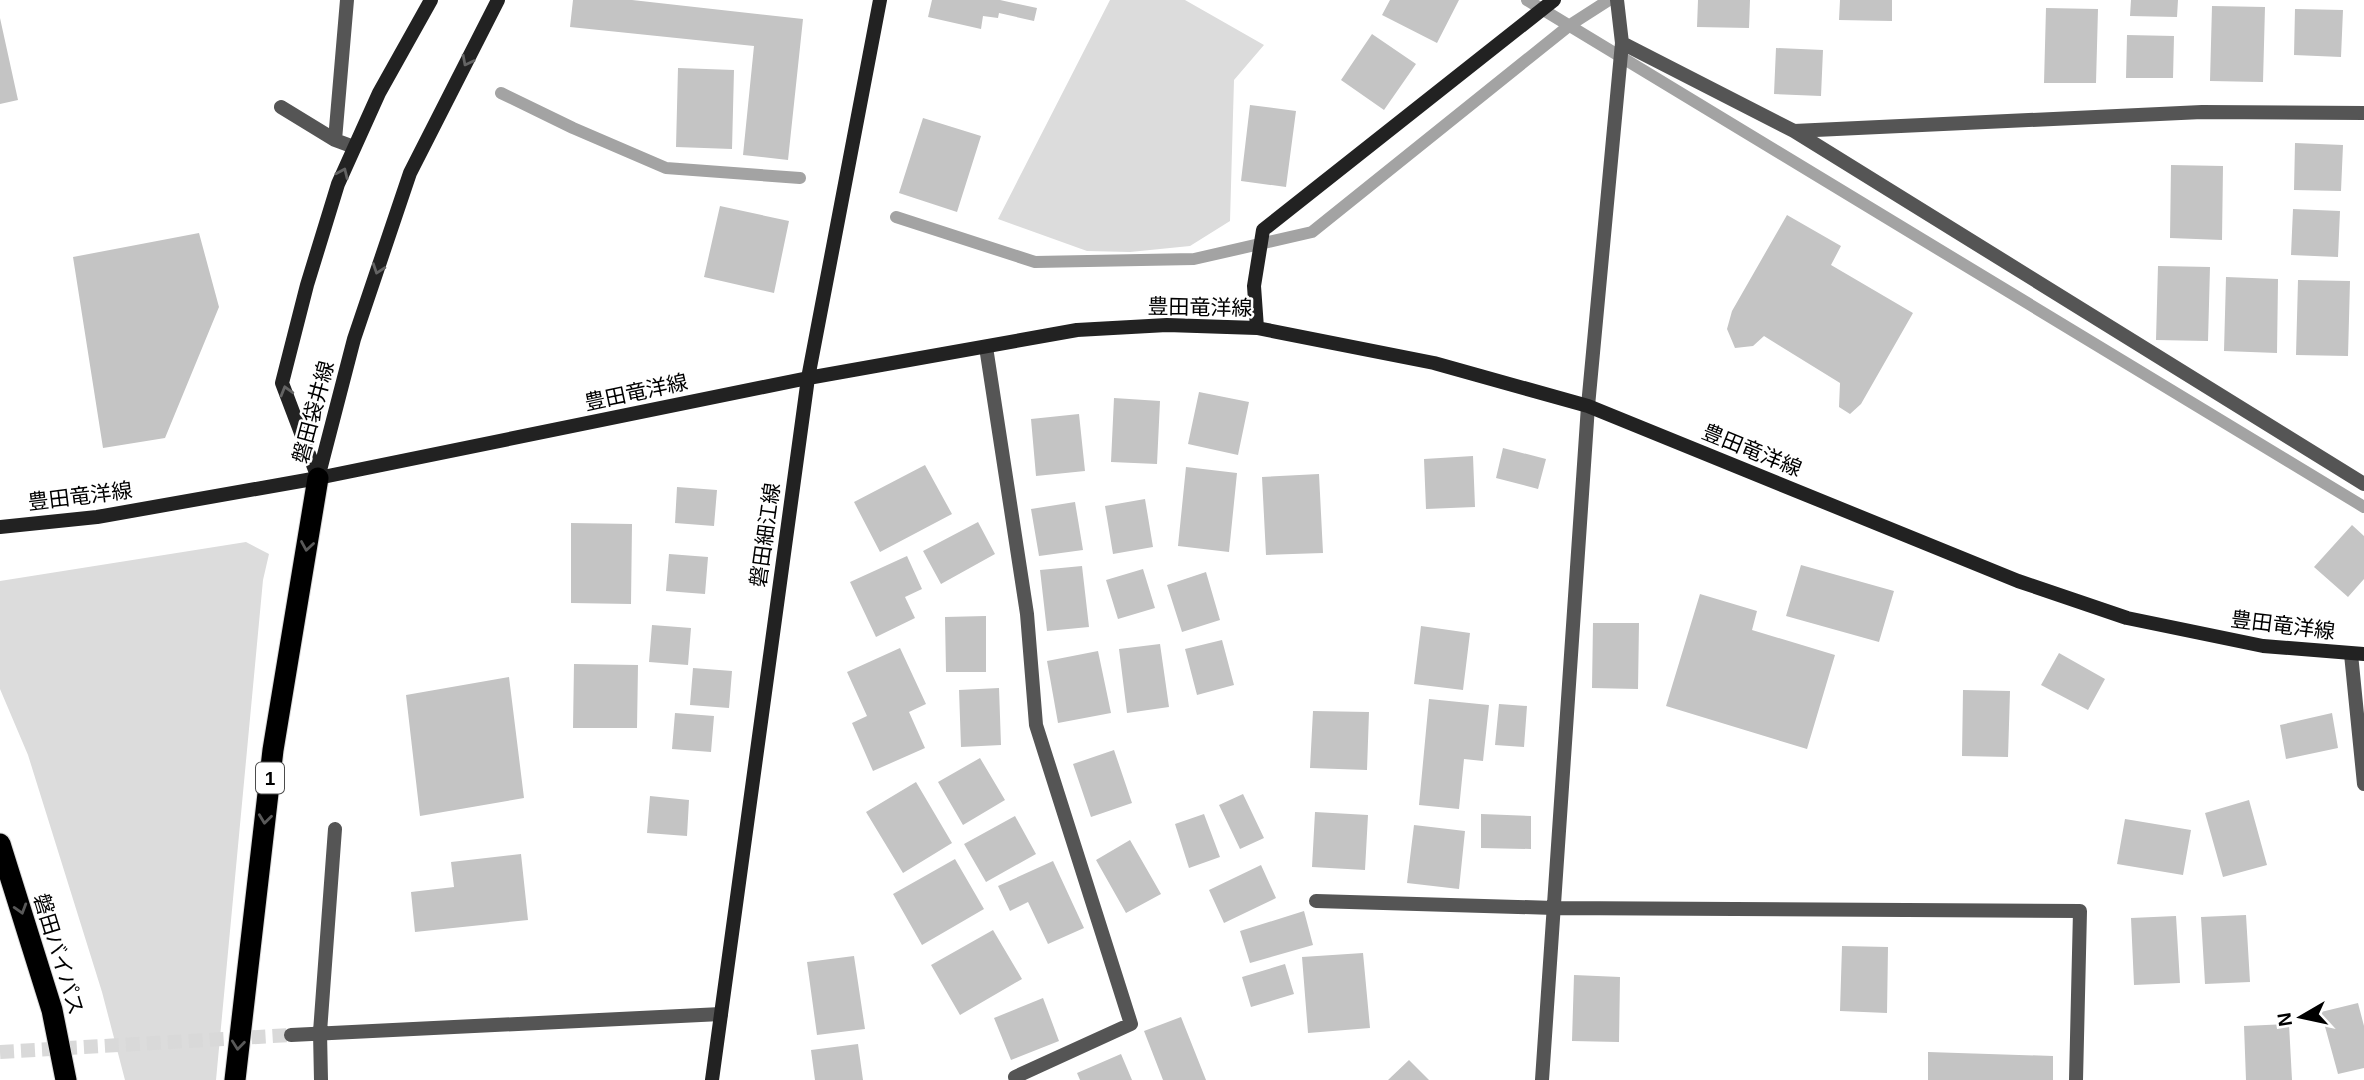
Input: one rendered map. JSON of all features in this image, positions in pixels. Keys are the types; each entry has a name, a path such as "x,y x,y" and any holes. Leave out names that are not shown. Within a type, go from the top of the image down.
{"highway":[{"name":"1","path":"235,1080 273,750 318,478"},
{"name":"磐田バイパス","path":"0,844 52,1010 66,1080"}],"main road":[{"name":"磐田袋井線","path":"318,478 282,383 307,285 338,184 379,93 431,0"},
{"name":"磐田袋井線","path":"318,478 354,339 410,173 498,0"},
{"name":"磐田細江線","path":"712,1080 807,378 880,0"},
{"path":"1257,328 1254,286 1263,230 1555,0"},
{"name":"豊田竜洋線","path":"0,527 97,517 318,478 807,378 1089,330 1167,325 1257,328 1434,363 1588,406 2018,581 2127,618 2263,646 2358,654"}],"street":[{"path":"335,140 347,0"},
{"path":"1542,1080 1588,406 1622,43 1618,0"},
{"path":"1622,43 1794,131 2364,484"},
{"path":"281,107 335,140 354,147"},
{"path":"1794,131 2202,112 2364,113"},
{"path":"986,347 1027,614 1036,725 1131,1024 1015,1077 1018,1080"},
{"path":"2358,654 2364,784"},
{"path":"321,1080 320,1032 335,829"},
{"path":"1316,901 1554,908 2080,911 2076,1080"},
{"path":"291,1035 721,1014"}],"shaded area":[{"path":"1110,0 1185,0 1264,45 1234,80 1230,221 1190,246 1130,252 1087,251 998,219"},
{"path":"246,542 269,554 263,580 216,1080 125,1080 102,992 28,755 0,689 0,581"}],"building":[{"path":"573,0 632,0 803,19 788,160 743,155 754,46 570,27"},
{"path":"932,0 1000,0 1037,8 1034,21 999,13 998,18 983,16 981,29 928,17"},
{"path":"1390,0 1459,0 1437,43 1382,15"},
{"path":"1698,0 1750,0 1749,28 1697,27"},
{"path":"1840,0 1892,0 1892,21 1839,20"},
{"path":"2131,0 2178,0 2177,17 2130,16"},
{"path":"2212,6 2265,7 2263,82 2210,81"},
{"path":"2046,8 2098,9 2096,83 2044,83"},
{"path":"2295,9 2343,10 2341,57 2294,55"},
{"path":"0,18 18,100 0,104"},
{"path":"1372,34 1416,64 1384,110 1341,80"},
{"path":"2127,35 2174,36 2173,78 2126,78"},
{"path":"1776,48 1823,50 1821,96 1774,94"},
{"path":"678,68 734,70 732,149 676,147"},
{"path":"1250,105 1296,111 1286,187 1241,181"},
{"path":"923,118 981,136 957,212 899,193"},
{"path":"2295,143 2343,145 2341,191 2294,190"},
{"path":"2171,165 2223,166 2222,240 2170,238"},
{"path":"720,206 789,221 774,293 704,277"},
{"path":"2293,209 2340,211 2338,257 2291,255"},
{"path":"1787,215 1841,246 1831,265 1913,313 1861,404 1850,414 1839,407 1840,383 1764,336 1753,346 1735,348 1727,329 1732,311"},
{"path":"199,233 219,307 165,438 103,448 73,257"},
{"path":"2158,266 2210,267 2208,341 2156,340"},
{"path":"2226,277 2278,279 2277,353 2224,351"},
{"path":"2298,280 2350,281 2348,356 2296,355"},
{"path":"1199,392 1249,402 1238,455 1188,444"},
{"path":"1114,398 1160,401 1157,464 1111,462"},
{"path":"1079,414 1085,471 1036,476 1031,419"},
{"path":"1503,448 1546,459 1538,489 1496,478"},
{"path":"1473,456 1475,507 1426,509 1424,459"},
{"path":"925,465 952,514 880,552 854,502"},
{"path":"1186,467 1237,473 1229,552 1178,546"},
{"path":"1319,474 1323,553 1266,555 1262,477"},
{"path":"677,487 717,490 714,526 675,523"},
{"path":"1145,499 1153,547 1113,554 1105,506"},
{"path":"1075,502 1083,550 1039,556 1031,509"},
{"path":"978,522 995,554 941,584 923,551"},
{"path":"571,523 632,524 631,604 571,603"},
{"path":"2352,525 2364,536 2364,579 2348,597 2314,567"},
{"path":"669,554 708,557 705,594 666,591"},
{"path":"907,556 922,589 905,597 915,618 876,637 850,582"},
{"path":"1801,565 1894,591 1879,642 1786,616"},
{"path":"1082,566 1089,627 1047,631 1040,570"},
{"path":"1143,569 1155,608 1118,619 1106,580"},
{"path":"1206,572 1220,620 1182,632 1167,585"},
{"path":"1700,594 1757,611 1752,630 1835,655 1807,749 1666,706"},
{"path":"986,616 986,672 946,672 945,617"},
{"path":"1593,623 1639,623 1638,689 1592,688"},
{"path":"652,625 691,628 688,665 649,662"},
{"path":"1421,626 1470,633 1463,690 1414,684"},
{"path":"1222,640 1234,685 1197,695 1185,649"},
{"path":"1160,644 1169,707 1127,713 1119,649"},
{"path":"900,648 926,704 909,712 925,748 873,771 852,723 867,716 847,672"},
{"path":"1098,651 1111,713 1058,723 1047,661"},
{"path":"2059,653 2105,679 2088,710 2041,685"},
{"path":"574,664 638,665 637,728 573,728"},
{"path":"693,668 732,671 729,708 690,705"},
{"path":"509,677 524,798 420,816 406,695"},
{"path":"999,688 1001,745 961,747 959,690"},
{"path":"1963,690 2010,691 2008,757 1962,756"},
{"path":"1429,699 1489,705 1483,761 1464,759 1459,809 1419,805"},
{"path":"1499,704 1527,706 1524,747 1495,745"},
{"path":"1313,711 1369,712 1367,770 1310,768"},
{"path":"675,713 714,716 711,752 672,749"},
{"path":"2332,713 2338,748 2286,759 2280,725"},
{"path":"1114,750 1132,803 1091,817 1073,764"},
{"path":"980,758 1005,800 963,825 938,782"},
{"path":"916,782 952,843 903,873 866,812"},
{"path":"1243,794 1264,838 1240,849 1219,805"},
{"path":"650,796 689,800 687,836 647,833"},
{"path":"2249,800 2267,865 2223,877 2205,813"},
{"path":"1315,812 1368,815 1365,870 1312,867"},
{"path":"1204,814 1220,857 1189,868 1175,824"},
{"path":"1481,814 1531,816 1531,849 1481,848"},
{"path":"1015,816 1036,854 986,882 964,844"},
{"path":"2125,819 2191,830 2183,875 2117,864"},
{"path":"1414,825 1465,831 1459,889 1407,883"},
{"path":"1130,840 1161,894 1126,913 1096,860"},
{"path":"521,854 528,920 415,932 411,892 454,887 451,862"},
{"path":"955,859 984,909 922,945 893,894"},
{"path":"1053,861 1084,928 1048,944 1028,902 1010,911 998,886"},
{"path":"1261,865 1276,898 1224,923 1209,890"},
{"path":"1304,911 1313,945 1250,963 1240,931"},
{"path":"2246,915 2250,982 2205,984 2201,917"},
{"path":"2176,916 2180,983 2134,985 2131,918"},
{"path":"993,930 1022,979 960,1015 931,965"},
{"path":"1842,946 1888,947 1887,1013 1840,1011"},
{"path":"1363,953 1370,1028 1308,1033 1302,957"},
{"path":"854,956 865,1029 817,1035 807,962"},
{"path":"1285,964 1294,994 1251,1007 1242,977"},
{"path":"1574,975 1620,977 1619,1042 1572,1041"},
{"path":"1043,998 1059,1041 1011,1060 994,1018"},
{"path":"2358,1003 2364,1026 2364,1068 2338,1074 2321,1012"},
{"path":"1181,1017 1206,1080 1163,1080 1144,1031"},
{"path":"2289,1024 2292,1080 2246,1080 2244,1026"},
{"path":"858,1044 863,1080 815,1080 811,1050"},
{"path":"1928,1052 2053,1056 2053,1080 1928,1080"},
{"path":"1121,1054 1132,1080 1080,1080 1077,1073"},
{"path":"1409,1060 1429,1080 1388,1080"}],"waterway":[{"path":"1527,0 2364,507"},
{"path":"896,217 1035,262 1194,259 1312,232 1570,25 1609,0"},
{"path":"501,93 666,168 800,178"}],"tunnel":[{"path":"0,1052 291,1035"}]}
